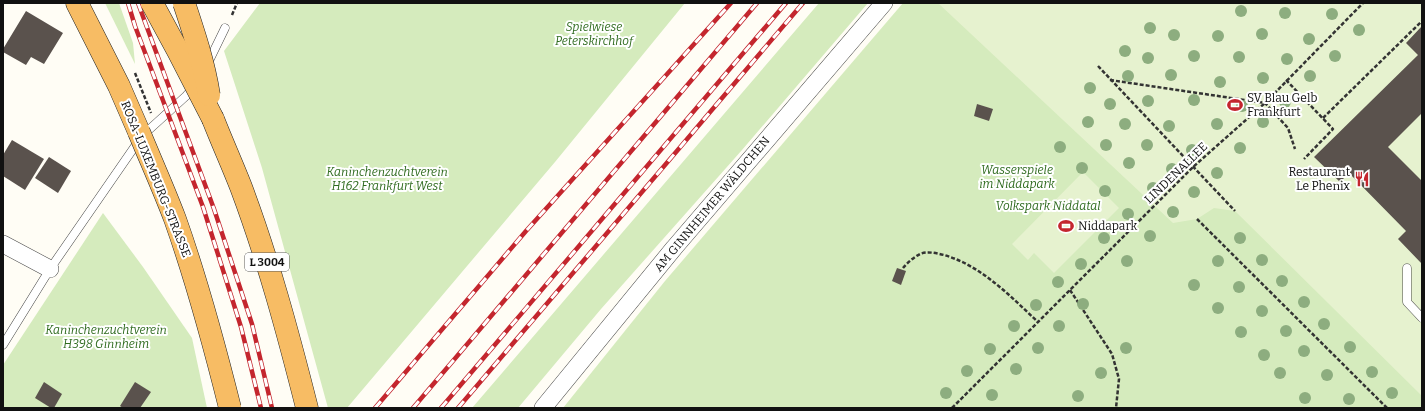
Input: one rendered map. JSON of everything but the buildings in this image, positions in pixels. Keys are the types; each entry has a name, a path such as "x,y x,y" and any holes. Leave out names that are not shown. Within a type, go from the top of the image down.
{"highway":[{"name":"ROSA-LUXEMBURG-STRASSE","path":"77,3 128,105 174,218 196,282 230,408"},
{"name":"L 3004","path":"152,3 213,120 241,186 283,316 307,408"},
{"path":"184,3 196,39 206,78 213,120"}],"street":[{"name":"AM GINNHEIMER WÄLDCHEN","path":"543,408 674,248 884,3"},
{"path":"3,244 50,269"}],"lane":[{"path":"3,345 50,269 142,136 186,96 201,77 226,28"},
{"path":"1407,268 1407,302 1422,318"}],"path":[{"name":"LINDENALLEE","path":"952,408 1193,167 1265,103 1363,3"},
{"path":"1323,118 1422,21"},
{"path":"1098,66 1235,211"},
{"path":"1110,80 1265,103 1288,128 1295,149"},
{"path":"1286,80 1333,129 1304,159"},
{"path":"1197,220 1387,408"},
{"path":"903,268 920,254 932,252 956,259 979,272 1000,288 1038,322"},
{"path":"1070,290 1112,354 1119,379 1116,408"}],"green space":[{"path":"105,3 119,3 133,43 135,64"},
{"name":"Kaninchenzuchtverein H162 Frankfurt West","path":"260,3 685,3 555,162 347,408 328,408 262,168 224,51"},
{"path":"819,3 868,3 742,150 601,309 518,408 472,408"},
{"name":"Volkspark Niddatal","path":"903,3 1422,3 1422,408 563,408 665,281"},
{"name":"SV Blau Gelb Frankfurt","path":"938,3 1422,3 1422,396 1235,211 1214,208 1197,219 1173,223"},
{"name":"Niddapark","path":"1083,172 1119,208 1054,273 1034,253 1028,260 1012,244"},
{"name":"Kaninchenzuchtverein H398 Ginnheim","path":"103,213 143,267 192,338 207,408 3,408 3,365"}],"railway":[{"path":"128,3 135,26 203,207 241,327 261,408"},
{"path":"138,3 214,209 252,324 272,408"},
{"path":"375,408 526,231 731,3"},
{"path":"413,408 757,3"},
{"path":"441,408 786,3"},
{"path":"458,408 803,3"}],"place":[{"name":"SV Blau Gelb Frankfurt","path":"1235,105"},
{"name":"Restaurant Le Phenix","path":"1362,179"},
{"name":"Niddapark","path":"1066,226"}],"park label":[{"name":"Spielwiese Peterskirchhof","path":"594,34"},
{"name":"Wasserspiele im Niddapark","path":"1017,177"}]}
